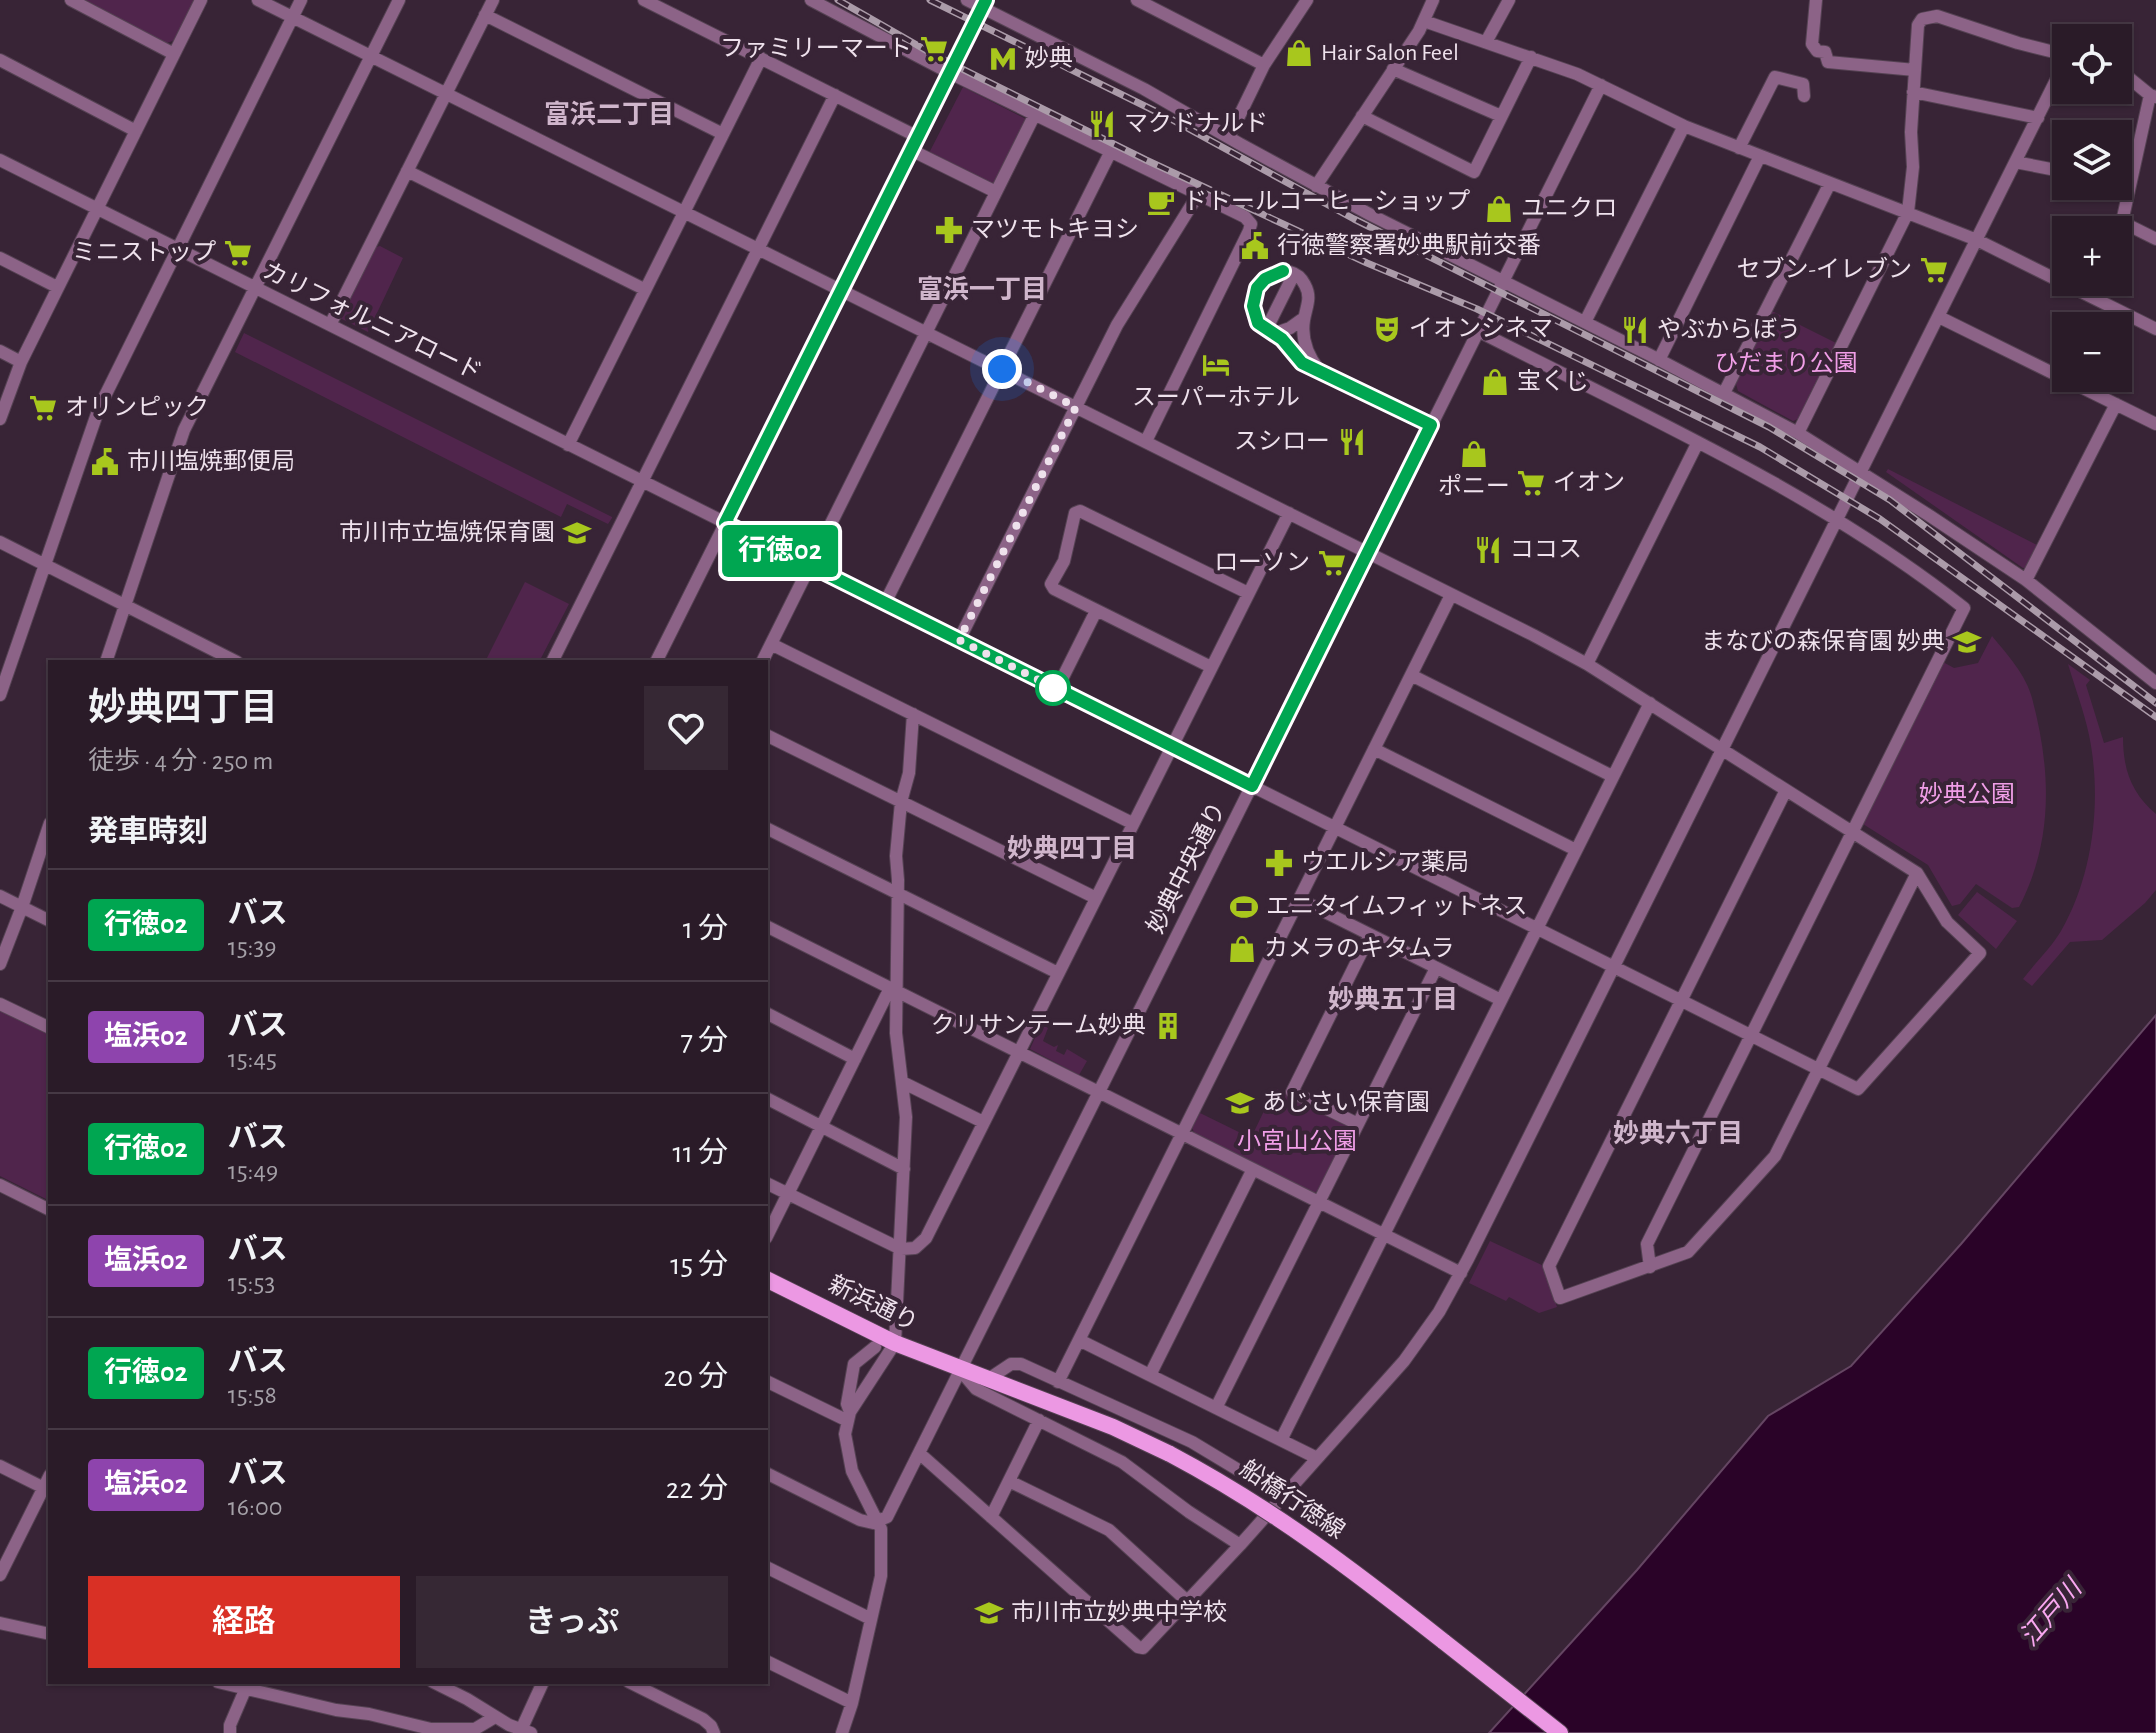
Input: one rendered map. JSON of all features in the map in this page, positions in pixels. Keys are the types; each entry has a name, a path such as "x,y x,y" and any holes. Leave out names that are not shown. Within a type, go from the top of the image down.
{"main road":[{"name":"新浜通り","path":"768,1280 895,1343 960,1370"},
{"name":"船橋行徳線","path":"960,1370 1113,1427 1231,1487 1353,1570 1560,1733"}],"street":[{"path":"71,0 174,54"},
{"path":"0,419 21,362 201,0"},
{"path":"258,0 1002,369 1587,664 1650,703 1917,873 1775,1156 1688,1252 1560,1298 1549,1266 1786,790"},
{"path":"0,695 99,408 301,0"},
{"path":"107,660 184,430 399,0"},
{"path":"330,325 493,0"},
{"path":"644,0 918,137"},
{"path":"672,14 679,0"},
{"path":"811,0 950,73 1199,193 1245,217 1251,224 1146,441"},
{"path":"967,0 985,4 1316,186 1798,433 2026,580 2156,683"},
{"path":"1137,0 1264,65"},
{"path":"1229,137 1264,65 1307,0"},
{"path":"1316,186 1424,21 1433,0"},
{"path":"1486,42 1509,0"},
{"path":"1816,0 1812,44 1817,51 1825,52 1828,62 1915,70"},
{"path":"657,660 985,4"},
{"path":"485,15 723,134"},
{"path":"1798,433 1908,212 1913,167 1913,92 1918,25 1922,19 1929,16 2052,53"},
{"path":"1424,21 1531,57 1601,85 1684,126 1977,240 2156,329"},
{"path":"1362,116 1474,172 1531,57"},
{"path":"568,445 761,58"},
{"path":"0,60 136,131"},
{"path":"1393,69 1501,116"},
{"path":"1739,148 1775,77 1803,84 1804,96"},
{"path":"2132,80 2153,96 2132,160"},
{"name":"妙典中央通り","path":"878,1522 887,1517 1601,85"},
{"path":"919,1453 1138,1647 1147,1646 1404,1361 1439,1312 1461,1273 2052,88"},
{"path":"1913,92 2038,118"},
{"path":"553,660 835,95"},
{"path":"763,660 1035,114"},
{"path":"1585,322 1684,126"},
{"path":"911,150 996,192"},
{"path":"885,603 1111,151"},
{"path":"1659,360 1760,156"},
{"name":"カリフォルニアロード","path":"0,160 1858,1089 1980,953 1947,922 1917,873"},
{"path":"2015,162 2052,169"},
{"path":"407,171 644,289"},
{"path":"1724,393 1830,183"},
{"path":"959,640 1117,325 1199,193"},
{"path":"2132,227 2156,239"},
{"path":"0,258 57,287"},
{"path":"1319,370 1310,359 1305,345 1307,288 1303,280 1294,274 1283,271 1273,274 1257,288 1253,306 1258,323 1282,339 1302,363 1431,425"},
{"path":"1270,332 1294,274"},
{"path":"1939,317 2156,423"},
{"path":"1270,332 1290,328 1304,318"},
{"path":"1478,331 1751,469 1905,564 1964,608 1647,1244 1650,1267"},
{"path":"0,351 21,362"},
{"path":"2026,580 2116,404"},
{"path":"1587,664 1698,442"},
{"path":"1211,667 1054,589 1051,584 1064,561 1075,513 1080,511 1248,593"},
{"path":"768,1184 901,1249 915,1248 926,1238 1094,897 1289,513"},
{"path":"0,542 233,660"},
{"path":"1058,1382 1451,595"},
{"path":"1057,689 1096,611"},
{"path":"771,644 1132,823"},
{"path":"1411,675 1612,776"},
{"path":"1281,1440 1650,703"},
{"path":"848,1416 895,1343 906,1117 893,989 898,893 896,856 901,802 909,773 913,714"},
{"path":"768,736 1094,897"},
{"path":"1374,749 1576,850"},
{"path":"768,829 1058,973"},
{"path":"0,964 48,831"},
{"path":"0,896 48,920"},
{"path":"1299,899 1501,1000"},
{"path":"768,927 1461,1273"},
{"path":"1358,1124 1292,1092 1370,935"},
{"path":"1216,1408 1436,968"},
{"path":"768,1234 893,989"},
{"path":"0,1004 48,1027"},
{"path":"768,1014 855,1059"},
{"path":"902,1082 983,1122"},
{"path":"768,1099 904,1169"},
{"path":"1150,1375 1253,1169"},
{"path":"0,1185 48,1209"},
{"path":"1079,1340 1317,1458"},
{"path":"842,1733 852,1703 881,1576 883,1536 852,1471 846,1448 847,1404 854,1364 875,1347"},
{"path":"987,1380 1015,1363 1108,1401 1192,1442 1283,1497"},
{"path":"960,1370 976,1389 1122,1462 1240,1545"},
{"path":"768,1382 848,1416"},
{"path":"991,1517 1039,1420"},
{"path":"0,1466 47,1490 0,1575"},
{"path":"768,1474 860,1520 878,1522"},
{"path":"1009,1481 1109,1530 1187,1601"},
{"path":"768,1568 871,1619"},
{"path":"0,1623 48,1634"},
{"path":"768,1662 852,1703"},
{"path":"437,1684 526,1732 542,1684"},
{"path":"633,1684 703,1719 714,1733"},
{"path":"230,1733 230,1725 249,1687 336,1710 369,1714 431,1729 475,1729 495,1717"}],"green space":[{"path":"85,0 195,0 175,40 167,43"},
{"path":"963,87 1026,119 994,183 989,185 928,155"},
{"path":"380,246 403,258 368,332 340,318 376,247"},
{"name":"ひだまり公園","path":"1772,311 1836,343 1798,419 1793,421 1738,391 1736,384"},
{"path":"244,333 612,518 608,524 567,504 561,517 235,352"},
{"path":"1888,469 2039,546 2029,567 2023,568 1886,472"},
{"path":"525,582 569,604 540,660 486,660"},
{"name":"妙典公園","path":"1992,636 2021,673 2032,698 2043,751 2044,830 2030,882 2019,907 2012,908 1976,884 1960,904 1952,906 1928,865 1863,824 1943,662 1954,668 1978,663"},
{"path":"2068,664 2090,680 2086,685 2104,743 2123,737 2130,780 2140,798 2156,814 2156,890 2102,940 2070,942 2032,986 2023,979 2057,937 2081,885 2088,861 2095,810 2093,759 2087,726"},
{"path":"1977,892 2017,921 1996,949 1958,915"},
{"path":"0,1009 48,1033 48,1200 0,1176"},
{"path":"1041,1024 1048,1028 1043,1041 1054,1047 1058,1045 1056,1051 1064,1055 1067,1049 1087,1061 1079,1075 1030,1049"},
{"name":"小宮山公園","path":"1275,1088 1348,1124 1350,1130 1318,1191 1313,1193 1195,1134 1192,1128 1200,1113 1251,1138"},
{"path":"1490,1241 1544,1266 1557,1307 1539,1313 1509,1297 1506,1301 1469,1283"}],"water":[{"name":"江戸川","path":"2156,1015 2156,1733 1489,1733 1637,1570 1768,1416 1851,1366 1961,1244"}],"railway":[{"path":"838,0 936,56 1146,160 1367,263 1477,309 1760,447 1880,519 2156,717"},
{"path":"930,0 1169,118 1354,219 1769,427 1890,500 2156,703"}],"bus line":[{"name":"行徳02","path":"986,0 725,523 1252,786 1431,425 1302,363 1282,339 1258,323 1253,306 1257,288 1265,279 1283,271"}],"place":[{"name":"ファミリーマート","path":"934,49"},
{"name":"Hair Salon Feel","path":"1299,53"},
{"name":"妙典","path":"1003,59"},
{"name":"マクドナルド","path":"1102,124"},
{"name":"ドトールコーヒーショップ","path":"1161,202"},
{"name":"ユニクロ","path":"1499,209"},
{"name":"マツモトキヨシ","path":"949,230"},
{"name":"行徳警察署妙典駅前交番","path":"1255,246"},
{"name":"ミニストップ","path":"238,253"},
{"name":"セブン-イレブン","path":"1934,270"},
{"name":"イオンシネマ","path":"1387,329"},
{"name":"やぶからぼう","path":"1635,330"},
{"name":"スーパーホテル","path":"1216,365"},
{"name":"宝くじ","path":"1495,382"},
{"name":"オリンピック","path":"43,408"},
{"name":"スシロー","path":"1352,442"},
{"name":"ポニー","path":"1474,454"},
{"name":"市川塩焼郵便局","path":"105,462"},
{"name":"イオン","path":"1531,483"},
{"name":"市川市立塩焼保育園","path":"577,533"},
{"name":"ココス","path":"1488,550"},
{"name":"ローソン","path":"1332,563"},
{"name":"まなびの森保育園 妙典","path":"1967,642"},
{"name":"ウエルシア薬局","path":"1279,863"},
{"name":"エニタイムフィットネス","path":"1244,907"},
{"name":"カメラのキタムラ","path":"1242,949"},
{"name":"クリサンテーム妙典","path":"1168,1026"},
{"name":"あじさい保育園","path":"1240,1103"},
{"name":"市川市立妙典中学校","path":"989,1613"}],"district":[{"name":"富浜二丁目","path":"609,115"},
{"name":"富浜一丁目","path":"982,290"},
{"name":"妙典四丁目","path":"1072,849"},
{"name":"妙典五丁目","path":"1393,1000"},
{"name":"妙典六丁目","path":"1678,1134"}],"route":[{"path":"1002,369 1076,407 959,640 1057,689 1053,688"}]}
